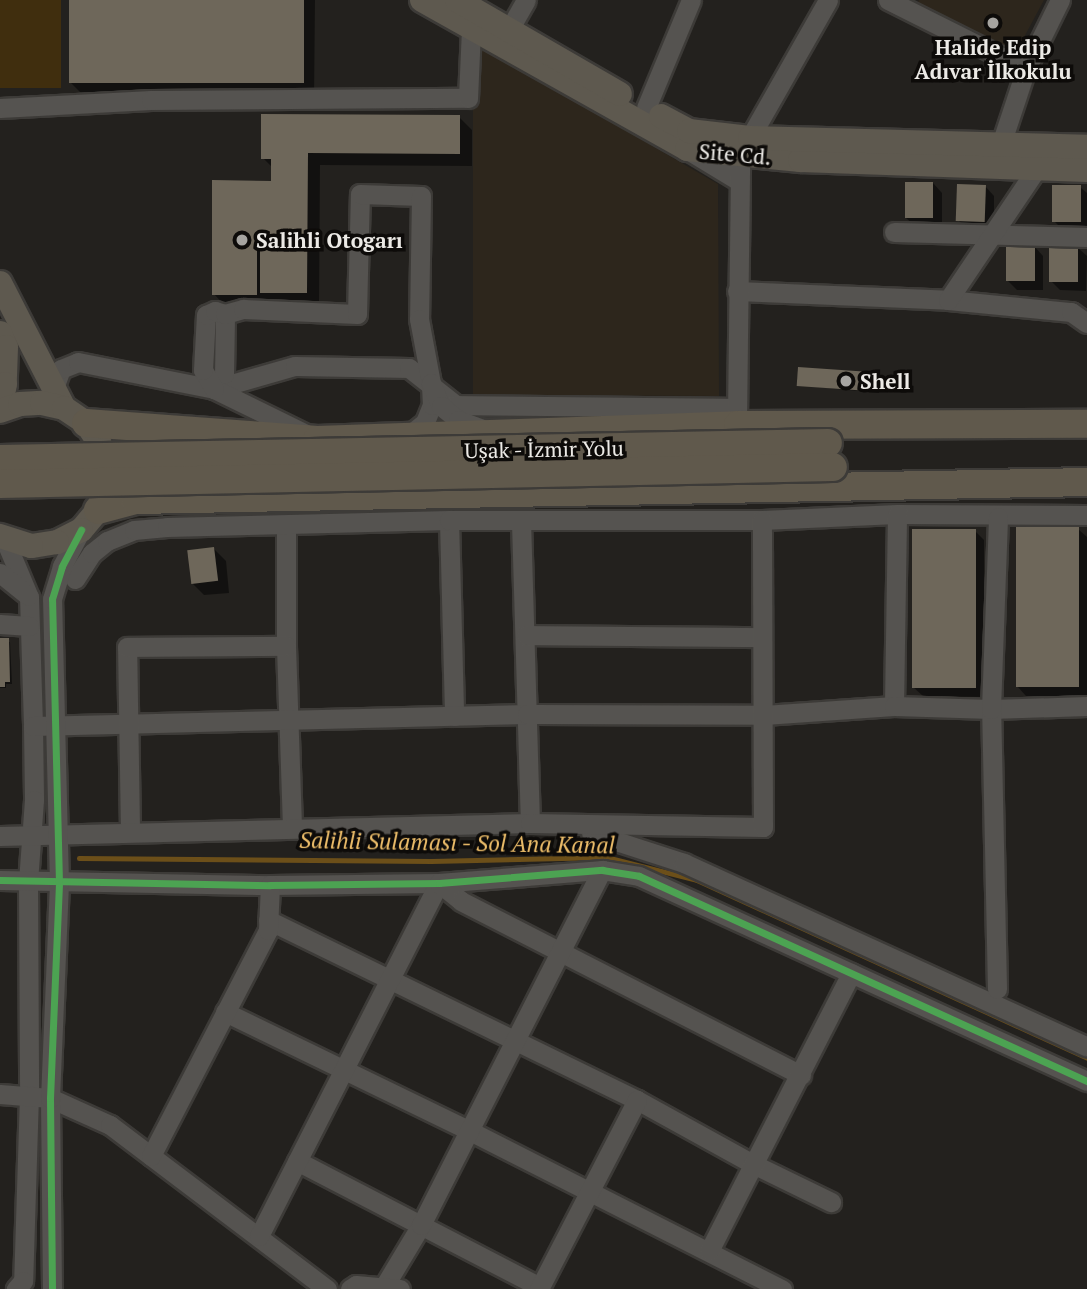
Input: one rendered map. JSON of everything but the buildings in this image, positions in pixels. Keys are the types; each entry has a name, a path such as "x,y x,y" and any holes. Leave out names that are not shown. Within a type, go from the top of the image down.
{"highway":[{"path":"68,407 317,440 737,416 1087,424"},
{"name":"Uşak - İzmir Yolu","path":"0,484 830,455 1087,435"},
{"name":"Uşak - İzmir Yolu","path":"0,459 830,455 1087,463"},
{"path":"89,520 135,500 1087,482"}],"main road":[{"name":"Site Cd.","path":"422,0 471,29 504,37 690,131 745,146 1035,171 1087,170"},
{"name":"Site Cd.","path":"457,0 504,37 687,149 1001,144 1087,148"},
{"path":"0,283 68,407 99,442 106,464 106,488 89,520 57,542 31,546 3,538"},
{"path":"0,333 6,348 5,384 0,410 31,403 68,407"}],"street":[{"path":"504,37 526,0"},
{"path":"646,108 691,0"},
{"path":"214,389 295,366 410,368 456,405 737,416 739,181 745,146 828,0"},
{"path":"888,0 911,5 1026,69"},
{"path":"1001,144 1026,69 1060,0"},
{"path":"0,108 151,100 468,98 471,29"},
{"path":"948,300 988,236 1035,171 1036,145"},
{"path":"687,149 739,181"},
{"path":"214,389 224,374 225,314 243,309 357,314 360,194 421,196 419,320 431,383 432,405 425,422 408,436"},
{"path":"894,232 1087,237"},
{"path":"737,291 948,300 1071,312 1087,323"},
{"path":"68,407 61,369 78,362 214,389 317,440"},
{"path":"431,383 441,406 458,420 493,432"},
{"path":"894,706 897,514"},
{"path":"75,579 92,553 107,541 134,530 449,520 762,520 897,514 998,517 1087,515"},
{"path":"997,989 992,709 998,517"},
{"path":"52,1289 50,1098 58,883 57,727 52,599 62,566 89,520"},
{"path":"449,520 454,716"},
{"path":"0,836 530,823 763,827 762,520"},
{"path":"521,521 530,823"},
{"path":"286,525 286,646 292,827"},
{"path":"3,538 29,597 33,726 34,800 28,882 29,1095 23,1281 16,1289"},
{"path":"0,573 29,597"},
{"path":"0,624 29,626"},
{"path":"526,635 762,636"},
{"path":"130,831 127,647 286,646"},
{"path":"33,726 128,725 289,717 764,715 894,706 992,709 1087,706"},
{"path":"557,825 611,838 684,863 1087,1047"},
{"path":"0,880 270,885 439,883 602,870 639,876 1087,1081"},
{"path":"350,1289 356,1285 392,1287 514,1040 602,870"},
{"path":"439,883 461,901 801,1076"},
{"path":"259,1236 393,979 439,883"},
{"path":"151,1156 268,930 270,885"},
{"path":"268,920 636,1100 753,1164 831,1202"},
{"path":"709,1251 852,973"},
{"path":"225,1012 470,1131 782,1289"},
{"path":"0,1094 50,1098 110,1125 259,1236 304,1281 327,1289"},
{"path":"297,1161 540,1288 592,1192 636,1100"}],"shaded area":[{"path":"0,0 61,0 61,88 0,88"},
{"name":"Halide Edip Adıvar İlkokulu","path":"919,0 1044,0 1022,41 1006,49 917,4"},
{"path":"480,46 718,184 719,396 473,395 473,107"}],"waterway":[{"name":"Salihli Sulaması - Sol Ana Kanal","path":"79,858 431,861 606,857 697,880 1087,1058"}],"cycle path":[{"path":"52,1289 50,1098 59,883 52,599 62,566 81,530"},
{"path":"0,880 270,885 439,883 602,870 639,876 1087,1081"}],"place":[{"name":"Halide Edip Adıvar İlkokulu","path":"993,23"},
{"name":"Salihli Otogarı","path":"242,240"},
{"name":"Shell","path":"846,381"}]}
